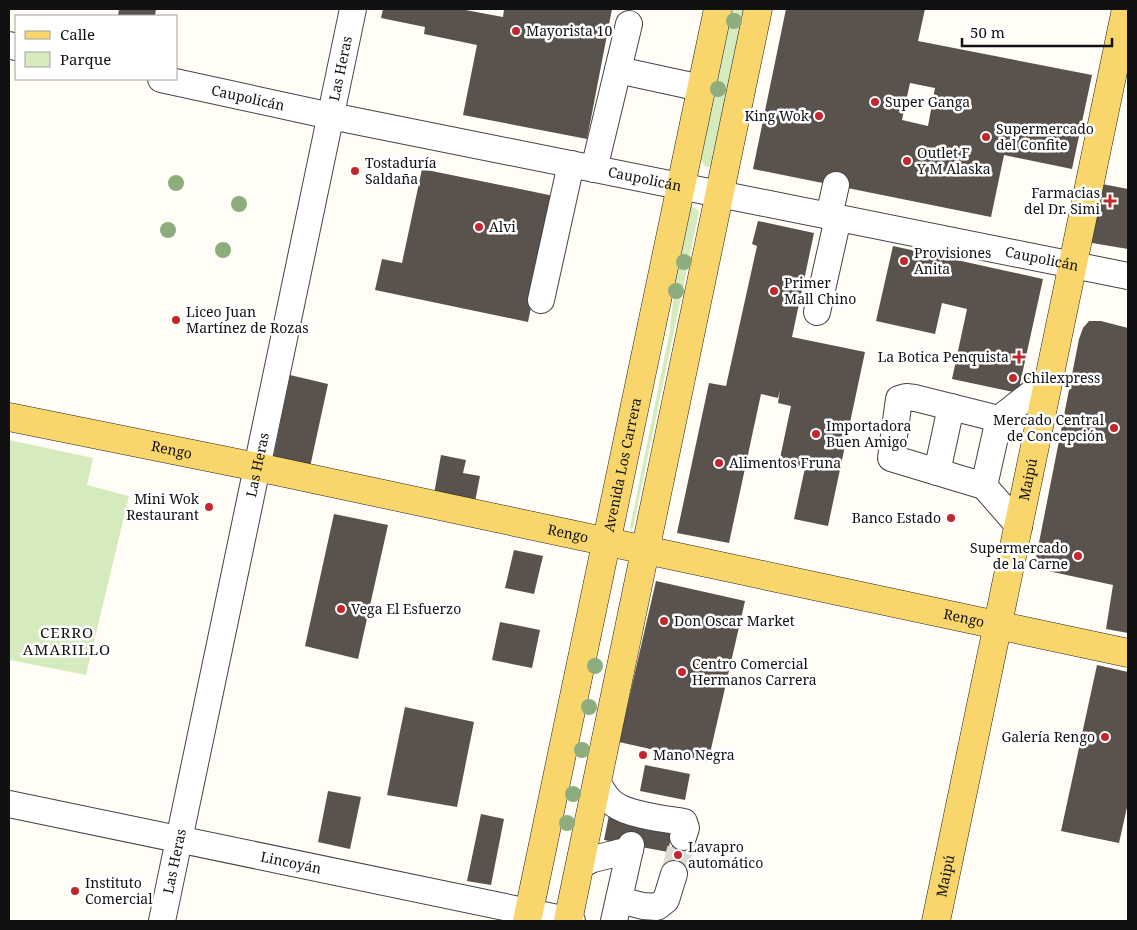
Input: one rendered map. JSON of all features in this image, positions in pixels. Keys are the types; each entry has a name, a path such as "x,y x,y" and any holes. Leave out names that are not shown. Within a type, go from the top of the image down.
{"main road":[{"name":"Avenida Los Carrera","path":"528,917 718,9"},
{"path":"569,921 644,551 758,9"},
{"name":"Maipú","path":"936,921 1126,9"},
{"name":"Rengo","path":"9,417 1128,653"}],"street":[{"name":"Las Heras","path":"162,921 353,9"},
{"path":"542,300 582,167 618,70 628,24"},
{"path":"618,70 701,88"},
{"name":"Caupolicán","path":"166,80 331,116 1128,276"},
{"path":"817,312 834,217 836,185"},
{"path":"984,486 999,419 1050,379"},
{"path":"999,419 915,398 906,397 899,399 891,458 984,486 1019,526"},
{"path":"938,472 951,407"},
{"path":"597,782 607,799 632,815 683,830"},
{"name":"Lincoyán","path":"9,804 528,917 569,921"},
{"path":"580,865 592,859 631,848 616,911 643,906 657,907 666,900 674,874"}],"green space":[{"path":"733,9 745,9 714,161 711,166 705,167 701,160"},
{"path":"693,207 699,211 631,531 630,528 669,335 677,270 688,208"},
{"path":"9,440 93,458 87,485 129,496 86,675 10,660 9,664"}],"building":[{"path":"119,9 156,9 155,15 118,15"},
{"path":"383,9 460,9 503,17 504,9 612,9 587,139 463,115 477,45 424,34 425,27 381,18"},
{"path":"786,9 925,9 918,41 1092,75 1072,169 1004,155 991,217 753,169","holes":["910,83 935,88 928,126 902,120"]},
{"name":"Alvi","path":"422,169 554,196 528,322 375,290 382,259 402,263"},
{"path":"1097,183 1128,189 1128,249 1086,242"},
{"path":"758,221 814,233 792,337 865,352 828,526 794,519 805,468 779,463 791,406 778,403 780,390 778,398 761,394 729,543 677,533 709,383 726,386 757,246 752,244"},
{"path":"893,246 1043,279 1018,393 952,379 967,309 942,303 935,334 876,321"},
{"path":"1089,321 1101,321 1128,328 1128,633 1106,629 1113,585 1034,568 1079,339 1083,328"},
{"path":"290,375 328,384 310,467 273,459"},
{"path":"441,455 466,460 463,473 480,476 475,502 434,494"},
{"name":"Vega El Esfuerzo","path":"334,514 388,525 358,659 305,646"},
{"path":"514,550 543,556 534,594 505,588"},
{"name":"Centro Comercial Hermanos Carrera","path":"656,581 745,601 708,762 619,742"},
{"path":"500,622 540,630 532,668 492,660"},
{"name":"Galería Rengo","path":"1097,665 1128,672 1128,803 1119,843 1061,831"},
{"path":"405,707 474,722 457,807 387,795"},
{"path":"645,765 690,774 685,800 640,791"},
{"path":"328,791 361,797 350,849 318,842"},
{"path":"481,814 504,819 491,885 467,881"},
{"path":"609,815 673,827 668,852 604,840"},
{"name":"Lavapro automático","path":"675,835 690,838 681,876 666,872"}],"tunnel":[{"path":"674,874 683,837"}],"place":[{"name":"Mayorista 10","path":"516,31"},
{"name":"Super Ganga","path":"875,102"},
{"name":"King Wok","path":"819,116"},
{"name":"Supermercado del Confite","path":"986,137"},
{"name":"Outlet F Y M Alaska","path":"907,161"},
{"name":"Tostaduría Saldaña","path":"355,171"},
{"name":"Farmacias del Dr. Simi","path":"1110,201"},
{"name":"Alvi","path":"479,227"},
{"name":"Provisiones Anita","path":"904,261"},
{"name":"Primer Mall Chino","path":"774,291"},
{"name":"Liceo Juan Martínez de Rozas","path":"176,320"},
{"name":"La Botica Penquista","path":"1019,357"},
{"name":"Chilexpress","path":"1013,378"},
{"name":"Mercado Central de Concepción","path":"1114,428"},
{"name":"Importadora Buen Amigo","path":"816,434"},
{"name":"Alimentos Fruna","path":"719,463"},
{"name":"Mini Wok Restaurant","path":"209,507"},
{"name":"Banco Estado","path":"951,518"},
{"name":"Supermercado de la Carne","path":"1078,556"},
{"name":"Vega El Esfuerzo","path":"341,609"},
{"name":"Don Oscar Market","path":"664,621"},
{"name":"Centro Comercial Hermanos Carrera","path":"682,672"},
{"name":"Galería Rengo","path":"1105,737"},
{"name":"Mano Negra","path":"643,755"},
{"name":"Lavapro automático","path":"678,855"},
{"name":"Instituto Comercial","path":"75,891"}],"district":[{"name":"CERRO AMARILLO","path":"67,642"}]}
